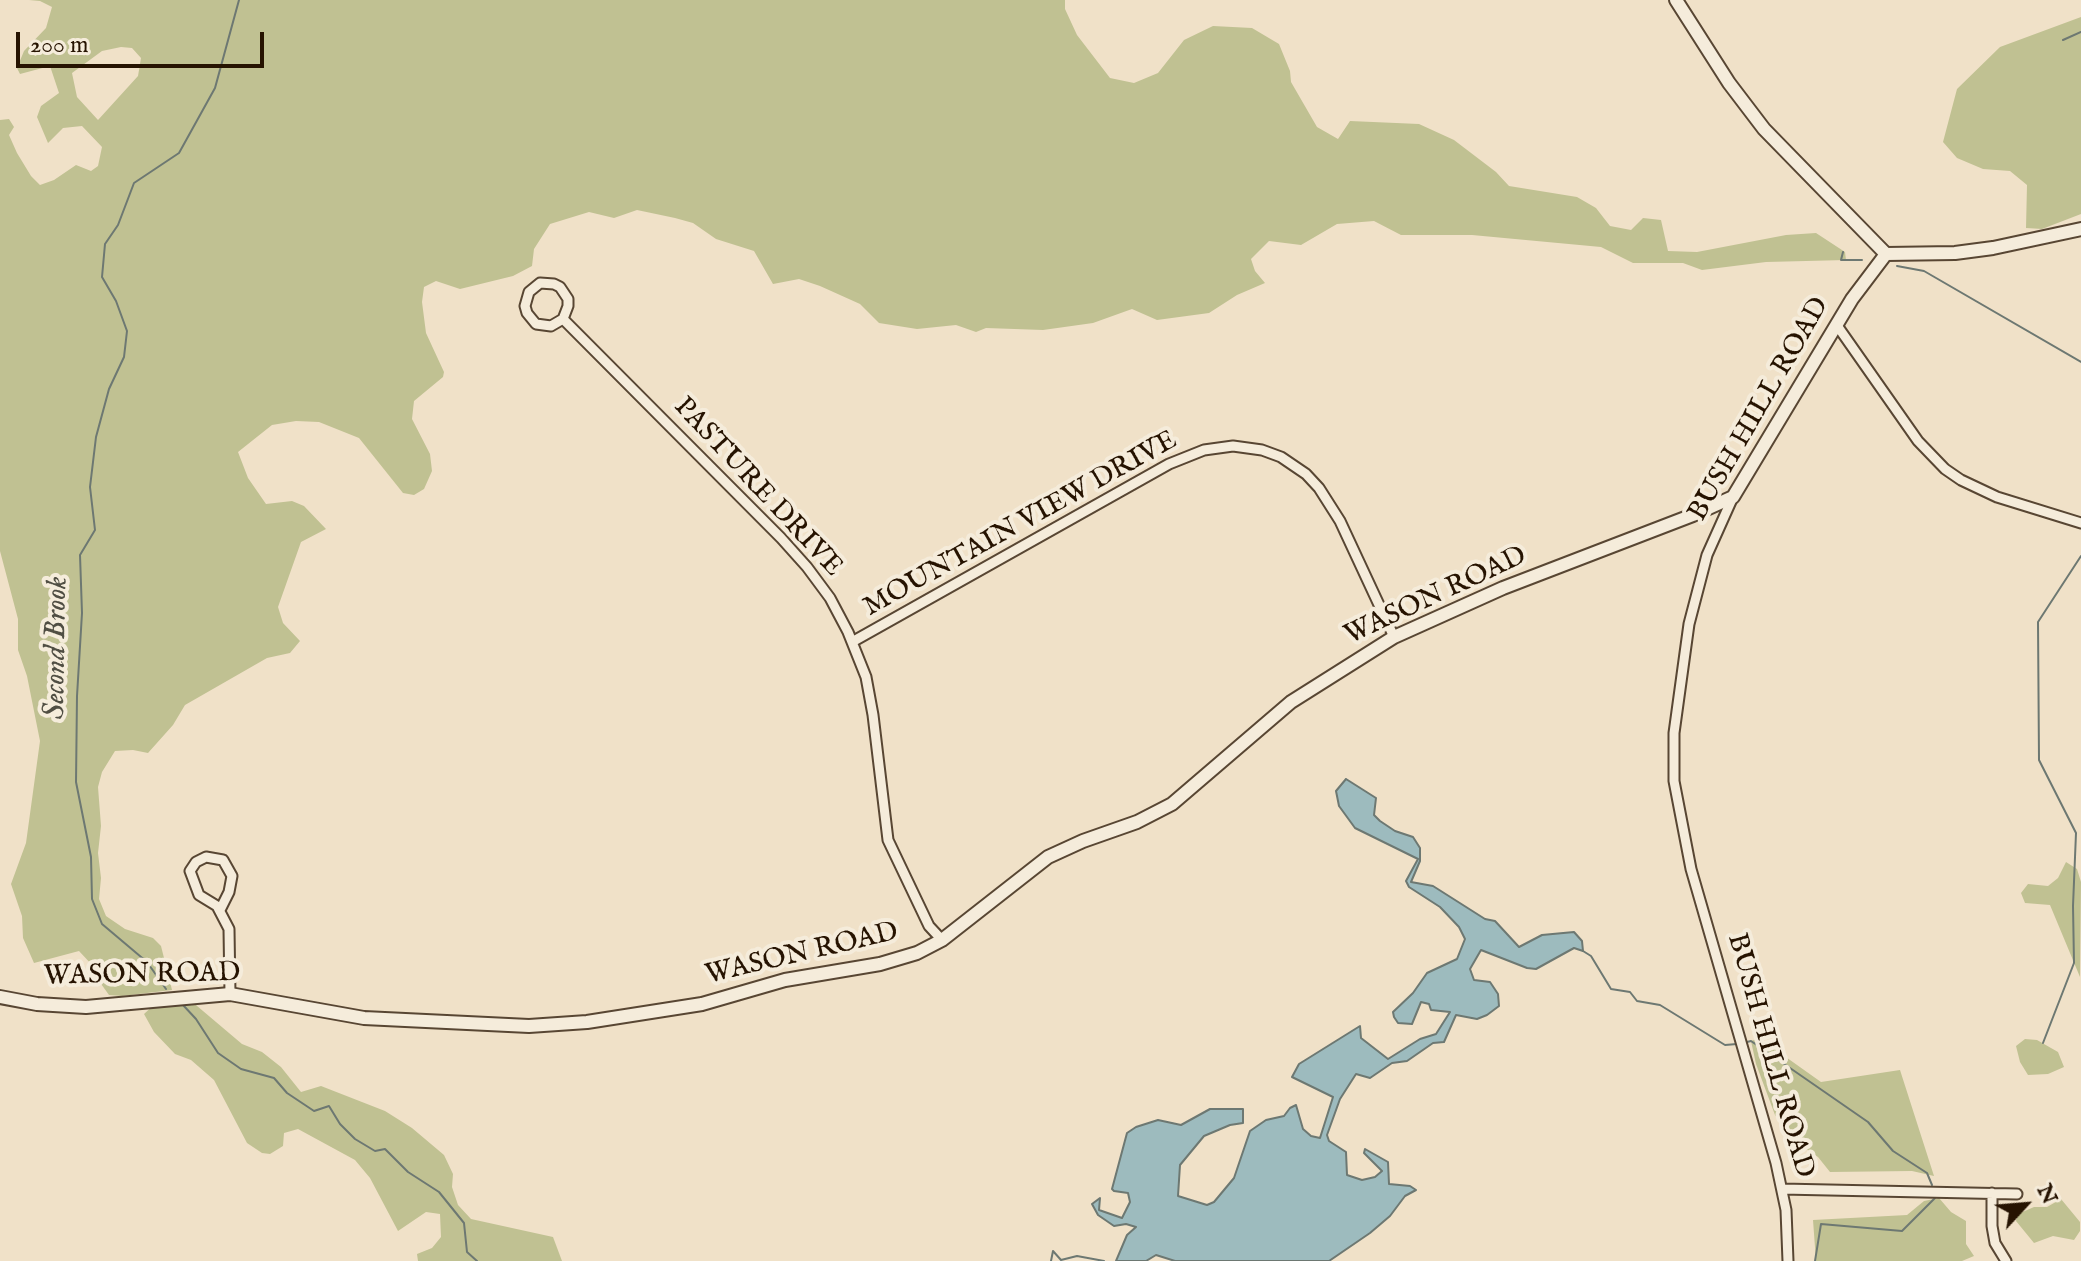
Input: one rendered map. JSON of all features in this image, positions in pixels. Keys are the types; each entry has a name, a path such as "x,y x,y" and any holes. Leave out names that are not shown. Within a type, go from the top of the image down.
{"street":[{"path":"1676,0 1729,83 1764,129 1886,254 1955,253 2081,229"},
{"name":"BUSH HILL ROAD","path":"1788,1261 1782,1189 1691,869 1674,781 1674,733 1689,624 1707,555 1733,497 1836,324 1886,254"},
{"path":"540,283 560,287 565,292 568,306 563,319 551,326 536,324 525,306 529,292 540,283"},
{"name":"PASTURE DRIVE","path":"563,319 807,567 830,598 852,642 870,696 888,840 929,926 942,940"},
{"path":"1836,324 1918,441 1945,469 1997,497 2081,523"},
{"name":"MOUNTAIN VIEW DRIVE","path":"852,642 1169,464 1204,450 1233,446 1281,457 1306,474 1319,488 1340,521 1394,637"},
{"name":"WASON ROAD","path":"0,997 37,1004 86,1007 230,994 364,1018 480,1026 548,1025 702,1004 785,980 899,959 942,940 1048,857 1069,846 1137,822 1172,804 1283,708 1394,637 1486,595 1733,497"},
{"path":"220,910 229,892 232,876 223,860 206,857 191,868 192,880 199,895 220,910 229,929 230,994"},
{"path":"1782,1189 2017,1194"},
{"path":"1992,1193 1995,1243 2006,1261"}],"green space":[{"path":"29,0 1065,0 1065,9 1077,35 1110,78 1134,83 1158,73 1184,40 1213,26 1252,28 1279,44 1291,82 1317,127 1338,139 1350,121 1419,124 1454,140 1509,186 1577,197 1596,208 1610,226 1631,230 1643,218 1661,220 1668,251 1697,252 1786,235 1816,233 1845,252 1846,260 1766,262 1702,270 1683,263 1633,263 1601,247 1472,235 1401,235 1374,221 1337,224 1301,245 1269,241 1251,259 1255,271 1265,283 1237,295 1209,313 1157,320 1132,309 1093,323 1043,330 986,328 976,332 956,325 917,329 879,323 860,304 820,286 799,279 773,284 754,251 716,239 693,223 675,218 637,210 614,218 589,212 550,224 534,249 532,266 513,276 460,289 436,281 424,287 422,302 426,333 444,372 443,377 414,401 412,419 430,454 432,471 424,489 414,495 403,493 359,438 319,422 296,421 272,425 238,452 248,478 266,504 292,501 304,506 326,529 301,542 278,607 283,623 300,641 290,653 267,658 185,705 173,725 148,753 115,751 102,772 98,787 101,826 99,899 106,916 125,929 153,938 161,946 172,990 109,995 93,966 79,951 34,963 23,938 22,916 11,884 26,843 40,741 27,676 18,650 18,619 0,551 0,120 9,119 14,127 9,135 17,153 40,185 54,180 76,165 91,171 98,166 102,147 82,126 63,128 48,143 37,117 41,106 59,93 50,66 20,74 17,68 24,51 46,28 52,7","holes":["132,48 141,58 138,76 98,120 77,97 72,73 102,51"]},
{"path":"2081,17 2081,214 2042,229 2026,228 2027,185 2010,171 1983,169 1957,158 1943,142 1957,89 2000,47"},
{"path":"2066,862 2077,869 2081,882 2080,977 2050,905 2025,903 2021,893 2028,884 2048,886 2058,878"},
{"path":"190,1000 242,1044 262,1052 281,1067 301,1092 321,1086 385,1111 412,1128 444,1155 453,1174 452,1187 458,1205 471,1219 553,1237 562,1261 418,1261 417,1254 432,1248 441,1237 440,1214 426,1212 398,1231 370,1178 355,1160 298,1129 284,1133 283,1146 270,1154 262,1153 247,1143 214,1080 191,1060 175,1054 154,1032 144,1014 156,1003"},
{"path":"1759,1038 1821,1082 1900,1070 1934,1176 1912,1171 1830,1172 1818,1157 1790,1138 1775,1115 1751,1041"},
{"path":"2025,1039 2037,1040 2058,1052 2064,1067 2048,1074 2028,1075 2020,1062 2016,1046"},
{"path":"1939,1198 1951,1212 1966,1221 1966,1244 1974,1256 1962,1261 1816,1261 1813,1220 1907,1215 1924,1201"},
{"path":"2061,1199 2080,1222 2080,1231 2074,1240 2053,1236 2034,1243 2016,1221 2018,1214 2034,1207 2047,1207"}],"water":[{"path":"1346,779 1376,798 1374,815 1380,821 1395,831 1413,837 1420,848 1420,861 1411,882 1433,886 1485,919 1495,921 1519,947 1542,935 1574,932 1582,941 1583,951 1574,948 1536,969 1481,950 1470,969 1474,980 1490,982 1498,994 1499,1006 1477,1019 1456,1015 1444,1042 1433,1043 1407,1061 1392,1063 1370,1078 1356,1074 1340,1099 1327,1135 1329,1141 1346,1152 1347,1175 1362,1180 1375,1177 1382,1171 1364,1153 1365,1149 1388,1162 1389,1184 1410,1186 1416,1190 1405,1196 1390,1216 1370,1233 1329,1261 1175,1261 1156,1255 1146,1261 1116,1261 1127,1235 1136,1227 1126,1224 1114,1226 1098,1215 1092,1204 1100,1198 1099,1210 1122,1218 1130,1202 1128,1193 1112,1189 1127,1133 1158,1120 1181,1125 1210,1109 1243,1109 1243,1123 1204,1136 1180,1165 1178,1196 1207,1205 1214,1202 1234,1178 1250,1131 1266,1120 1284,1116 1296,1105 1303,1129 1311,1136 1320,1138 1333,1097 1292,1077 1299,1064 1360,1026 1361,1038 1388,1059 1420,1039 1436,1034 1450,1012 1431,1010 1429,1004 1421,1002 1412,1024 1398,1023 1394,1017 1393,1012 1413,993 1427,973 1457,959 1465,939 1459,927 1440,907 1409,887 1406,881 1418,859 1355,828 1339,806 1336,791"}],"waterway":[{"name":"Second Brook","path":"166,989 147,962 102,924 92,899 91,857 76,782 82,613 80,555 95,530 90,487 96,437 109,389 124,357 127,331 116,301 102,277 105,244 118,225 134,183 179,153 215,88 239,0"},
{"path":"2063,40 2081,32"},
{"path":"1843,252 1841,260 1862,260"},
{"path":"1897,266 1924,271 2081,362"},
{"path":"2043,1043 2074,963 2076,833 2039,760 2038,622 2081,556"},
{"path":"1583,951 1591,956 1611,989 1630,992 1637,1001 1660,1005 1725,1045 1737,1044"},
{"name":"Second Brook","path":"183,1005 218,1053 241,1069 274,1078 287,1093 314,1111 329,1106 340,1124 355,1139 375,1151 385,1149 408,1172 439,1192 464,1223 467,1252 477,1261"},
{"path":"1743,1043 1751,1041 1868,1122 1893,1151 1927,1173 1932,1185"},
{"path":"1815,1261 1821,1224 1902,1231 1935,1198"},
{"path":"1051,1261 1053,1251 1061,1260 1077,1256 1104,1261"}]}
